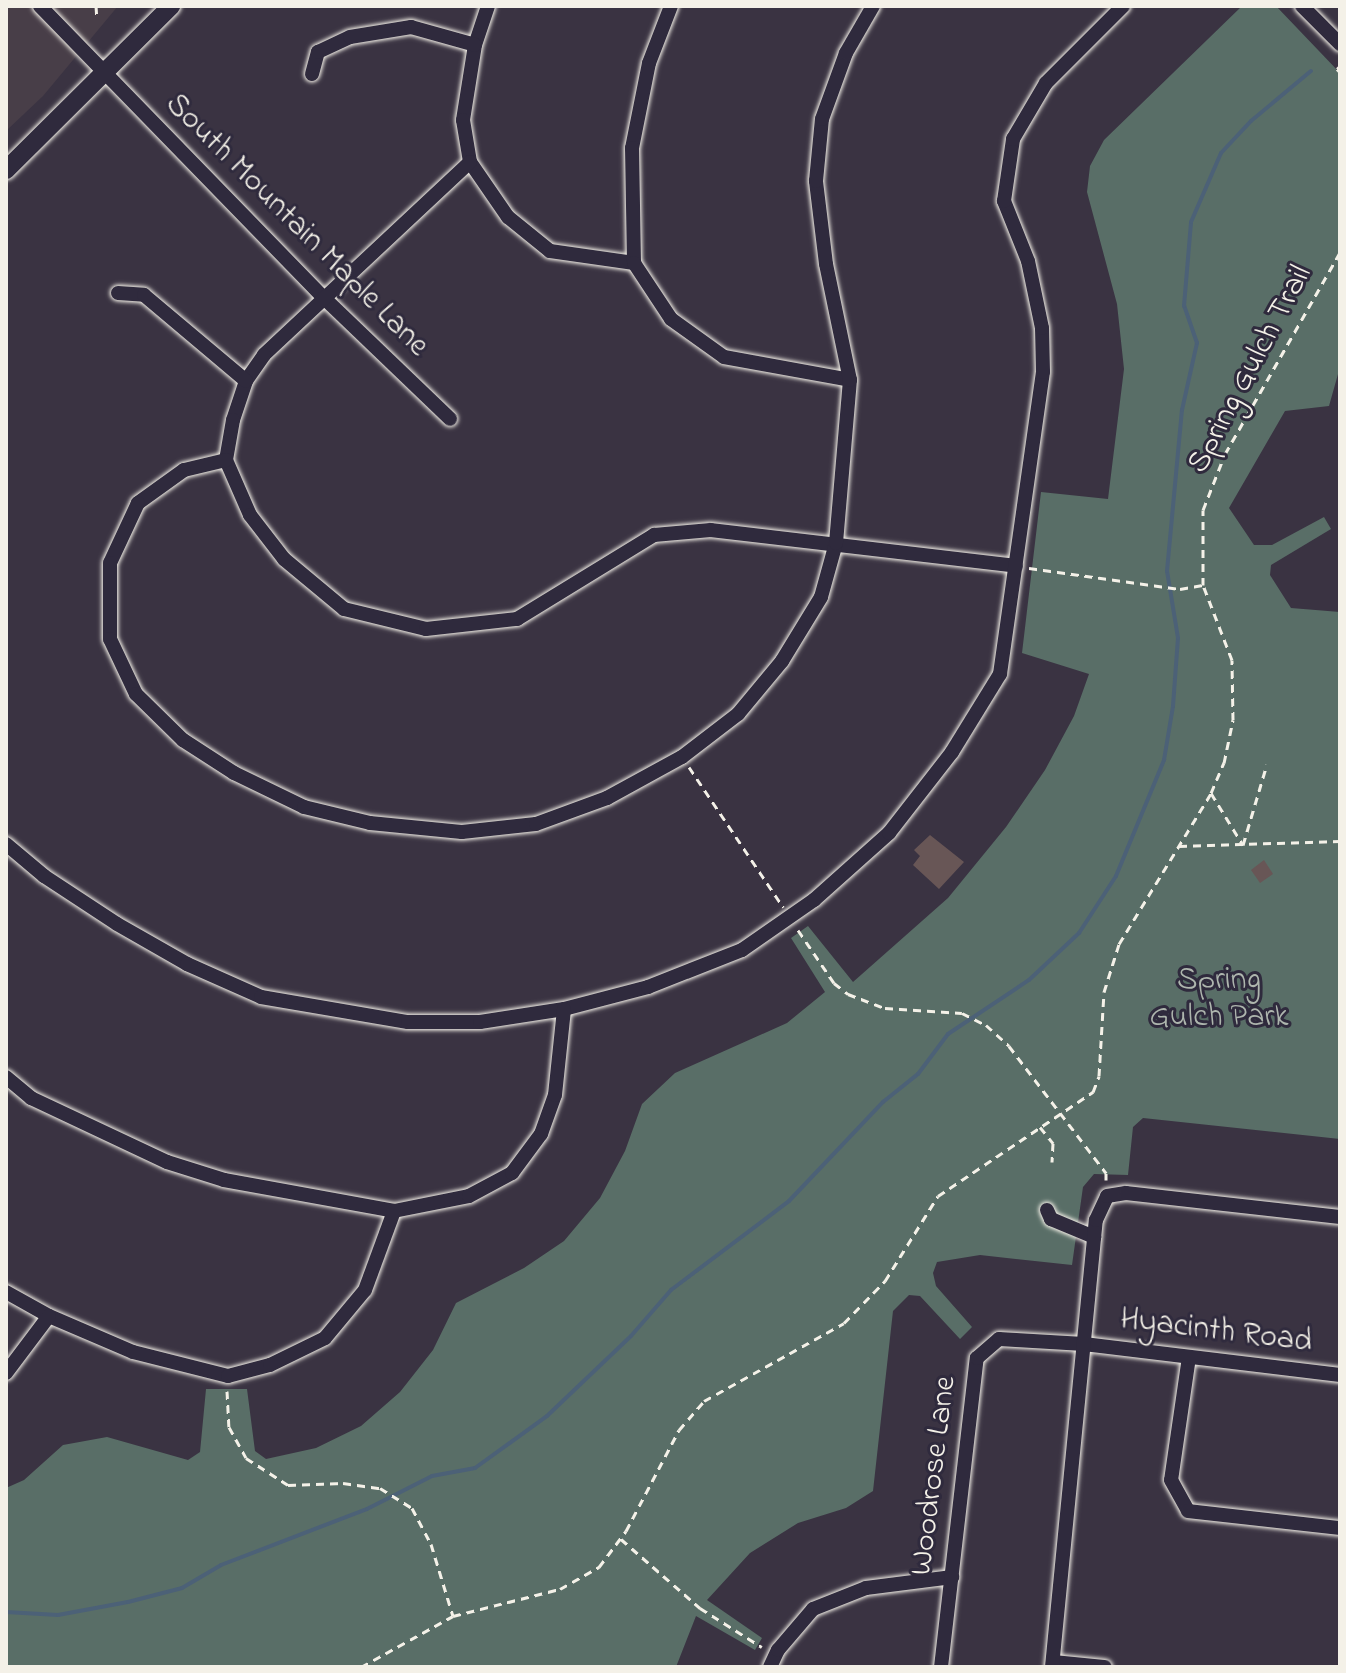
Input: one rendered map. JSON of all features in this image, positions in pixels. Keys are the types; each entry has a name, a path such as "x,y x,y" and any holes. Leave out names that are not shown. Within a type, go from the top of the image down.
{"main road":[{"path":"6,170 171,6"}],"street":[{"name":"South Mountain Maple Lane","path":"40,6 323,297 450,419"},
{"path":"488,6 475,45 463,120 470,162 508,217 550,251 634,263"},
{"path":"671,6 649,63 632,148 634,263 671,319 724,357 850,380"},
{"path":"226,460 184,470 138,503 110,563 110,639 136,694 183,740 234,773 304,807 370,823 462,832 536,824 607,798 682,757 738,714 782,661 821,597 836,543 850,380 826,264 816,181 822,119 846,53 873,6"},
{"path":"6,844 44,876 117,924 187,964 261,997 408,1022 480,1022 564,1009 648,987 742,950 814,900 889,833 952,752 1000,674 1043,372 1042,328 1028,261 1004,201 1013,139 1046,83 1123,6"},
{"path":"1302,6 1340,44"},
{"path":"312,74 318,52 350,37 411,27 475,45"},
{"path":"470,162 264,355 246,381 233,420 226,460 250,515 284,559 344,609 426,629 517,619 654,535 711,530 1016,566"},
{"path":"118,293 144,295 246,381"},
{"path":"6,1077 31,1098 167,1162 224,1180 394,1211 469,1196 512,1173 541,1134 555,1095 564,1009"},
{"path":"1105,1667 1053,1664 1094,1237 1096,1220 1107,1196 1126,1193 1340,1217"},
{"path":"1047,1210 1051,1219 1094,1237"},
{"path":"6,1292 49,1316 133,1352 228,1376 270,1365 325,1338 365,1290 394,1211"},
{"path":"6,1373 49,1316"},
{"name":"Woodrose Lane","path":"941,1667 977,1358 999,1339 1084,1344"},
{"name":"Hyacinth Road","path":"1084,1344 1340,1375"},
{"path":"1189,1357 1171,1480 1188,1511 1340,1528"},
{"path":"770,1667 778,1650 813,1609 866,1588 952,1577"}],"path":[{"path":"96,6 97,19"},
{"path":"1340,66 1340,72"},
{"name":"Spring Gulch Trail","path":"361,1667 453,1616 560,1589 599,1567 620,1538 679,1430 704,1401 844,1323 885,1281 938,1196 1093,1092 1099,1076 1104,992 1119,944 1211,793 1224,763 1233,720 1232,660 1203,585 1203,510 1225,454 1340,252"},
{"path":"1016,566 1180,589 1203,585"},
{"path":"1243,845 1267,764"},
{"path":"1211,793 1243,845"},
{"path":"1179,846 1340,841"},
{"path":"962,1013 981,1023 1009,1046 1106,1173 1107,1196"},
{"path":"1040,1127 1053,1143 1052,1162"},
{"path":"228,1376 229,1427 246,1458 288,1485 343,1483 383,1490 412,1508 431,1544 453,1616"},
{"path":"620,1538 717,1621 758,1647 778,1650"}],"shaded area":[{"path":"6,6 118,6 43,96 6,131"}],"green space":[{"name":"Spring Gulch Park","path":"1242,6 1276,6 1340,73 1340,367 1329,406 1285,411 1229,508 1254,545 1272,545 1324,517 1331,529 1271,565 1270,575 1291,608 1340,612 1340,1139 1143,1118 1133,1127 1128,1175 1094,1174 1083,1187 1072,1265 980,1255 937,1262 933,1273 936,1286 972,1327 960,1339 920,1296 909,1295 893,1311 873,1491 846,1508 798,1523 750,1553 707,1600 762,1638 755,1650 696,1616 676,1667 6,1667 6,1488 24,1480 63,1445 107,1437 188,1460 200,1452 206,1389 247,1389 255,1451 266,1459 316,1448 361,1426 400,1392 433,1350 456,1303 524,1268 564,1241 600,1198 625,1151 642,1104 675,1073 787,1023 825,992 791,938 808,926 853,982 948,898 1006,827 1045,770 1074,716 1089,674 1022,653 1041,492 1108,499 1124,369 1117,304 1087,192 1090,166 1104,140"}],"building":[{"path":"930,835 964,862 939,889 913,865 920,856 914,850"},
{"path":"1264,860 1273,874 1260,883 1251,870"}],"waterway":[{"path":"6,1612 58,1615 182,1588 221,1565 367,1509 432,1476 475,1468 547,1416 631,1336 671,1290 789,1201 883,1102 918,1074 948,1034 1029,980 1079,933 1116,876 1164,760 1173,706 1178,638 1167,571 1182,410 1197,343 1184,306 1191,222 1221,153 1251,121 1311,71"}]}
